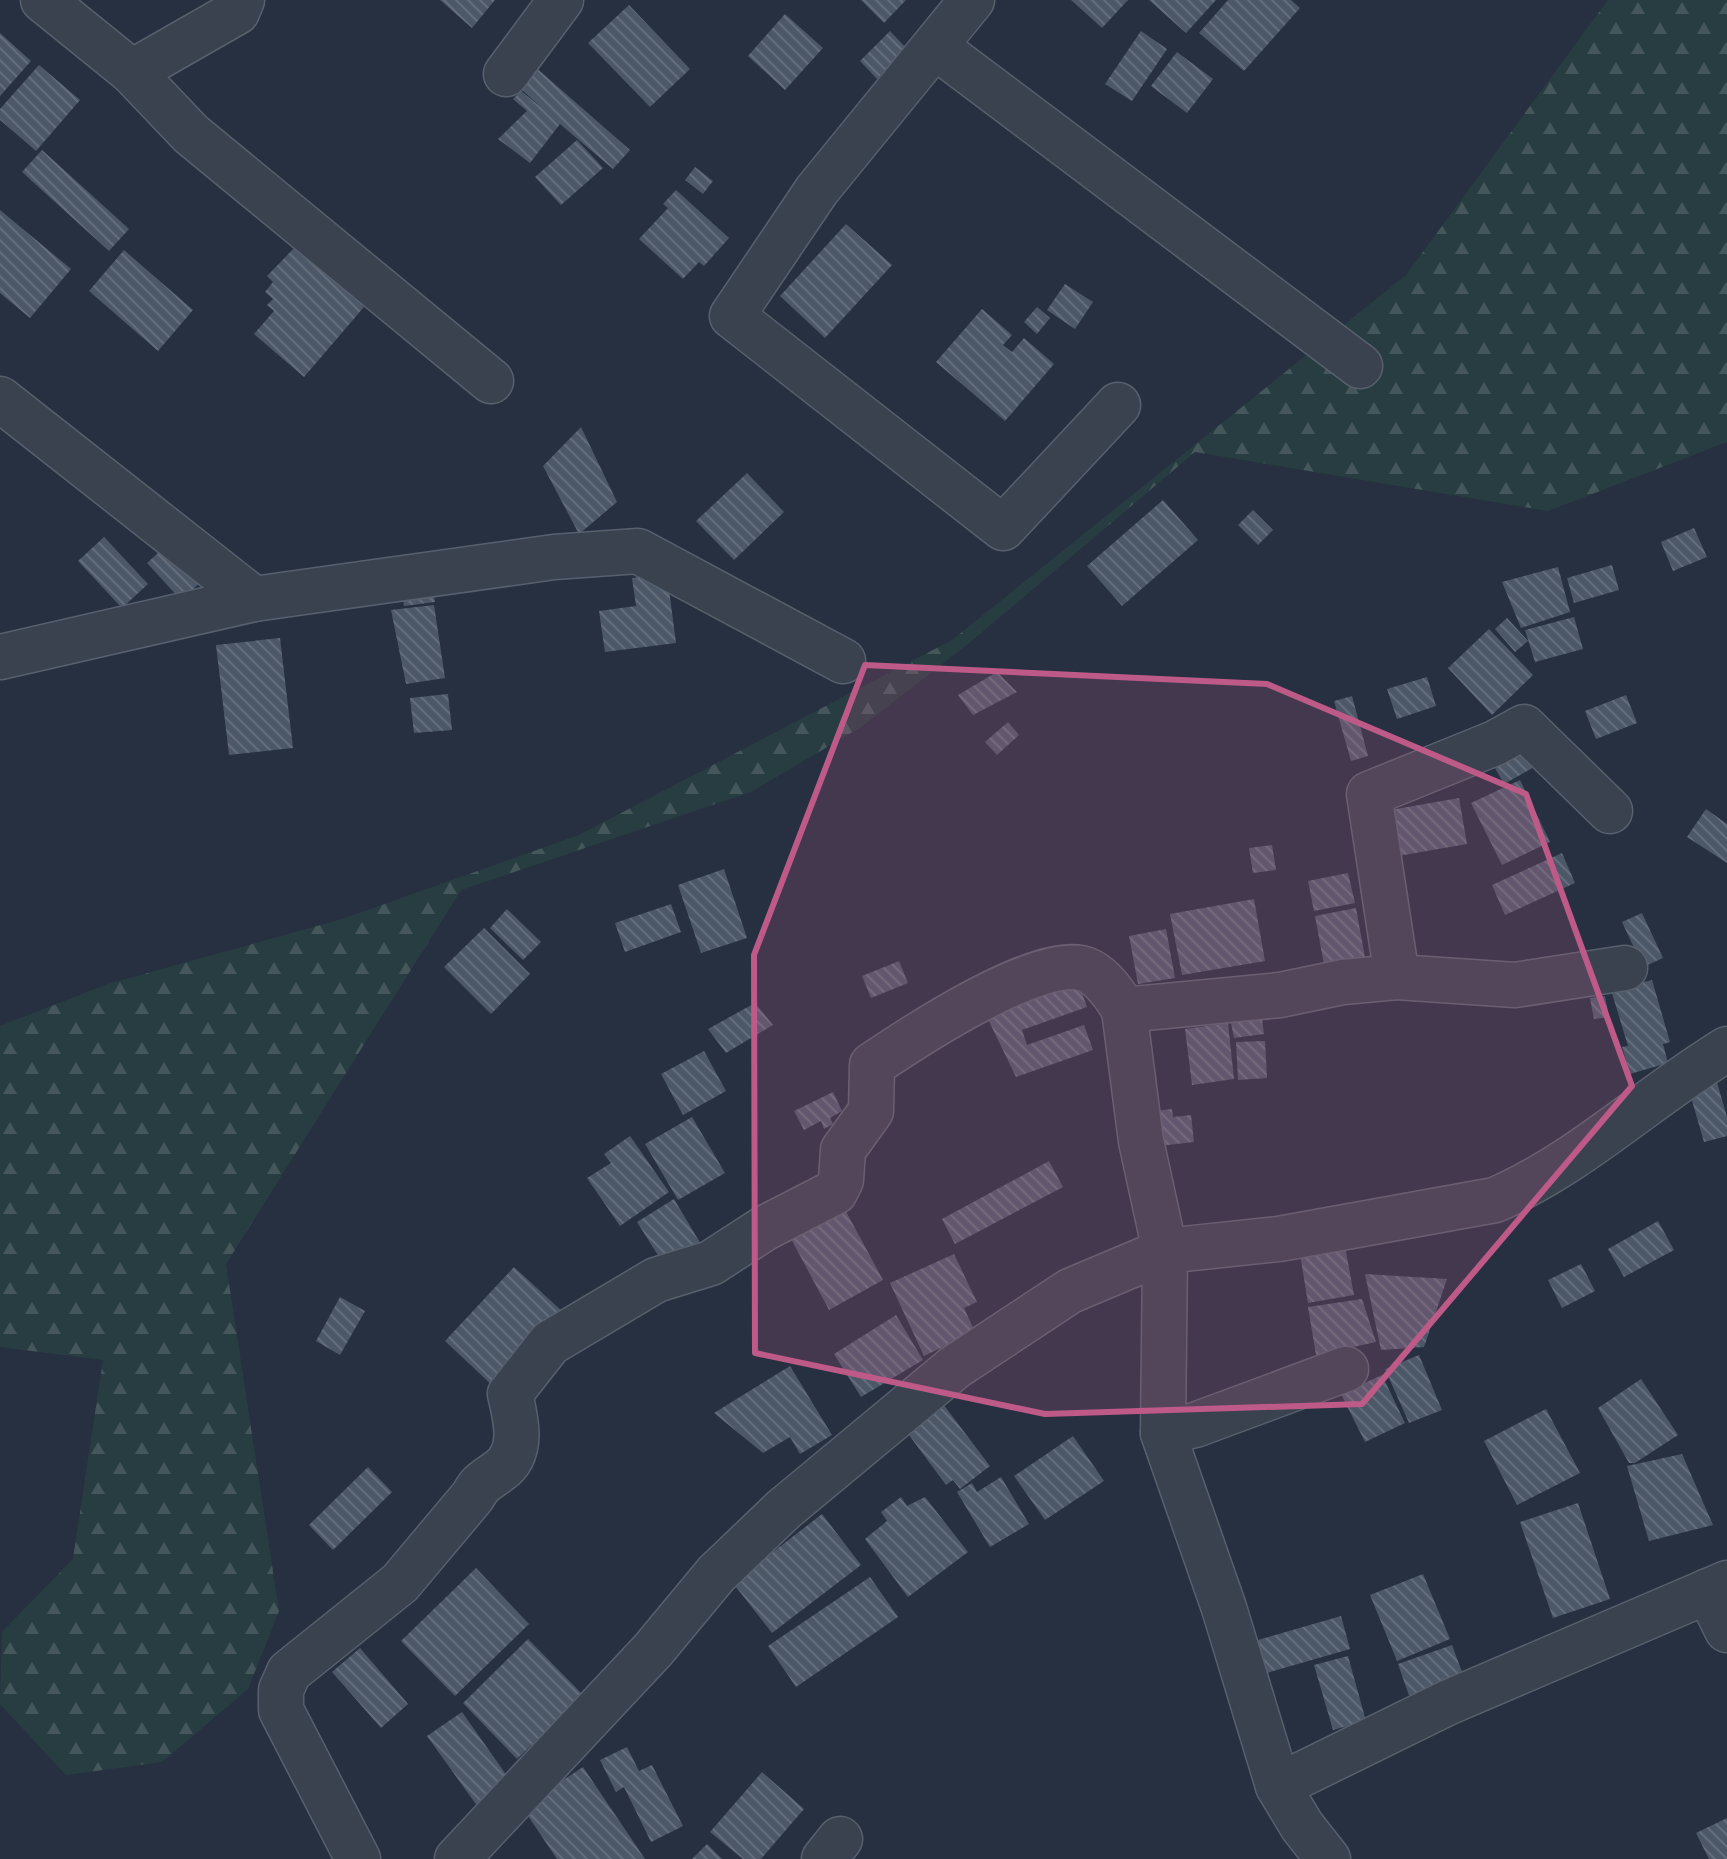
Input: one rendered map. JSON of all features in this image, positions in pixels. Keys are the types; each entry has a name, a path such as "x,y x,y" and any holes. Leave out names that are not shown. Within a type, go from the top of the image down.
{"street":[{"path":"43,0 132,72 191,134 491,381"},
{"path":"132,72 237,12 242,0"},
{"path":"506,74 561,0"},
{"path":"972,0 937,48 817,190 732,316 1003,528 1118,405"},
{"path":"937,48 1360,366"},
{"path":"0,399 254,599"},
{"path":"0,657 254,599 554,557 638,551 843,661"},
{"path":"1397,977 1369,794 1495,743 1524,727 1610,811"},
{"path":"358,1859 281,1710 281,1690 289,1672 307,1654 400,1583 473,1496 481,1482 503,1469 519,1434 510,1394 542,1352 550,1343 656,1280 711,1263 765,1228 835,1192 841,1180 843,1150 871,1111 872,1065 951,1011 1066,966 1087,970 1115,995 1124,1010 1141,1141 1165,1251 1163,1433 1229,1622 1278,1786 1302,1826 1328,1859"},
{"path":"1124,1010 1280,995 1343,982 1397,977 1515,985 1625,968"},
{"path":"457,1859 653,1650 716,1574 784,1509 955,1367 1070,1291 1165,1251 1279,1239 1495,1200 1523,1188 1613,1130 1727,1049"},
{"path":"1163,1433 1195,1425 1346,1369"},
{"path":"1278,1786 1447,1703 1718,1587 1727,1630"}],"highlighted area":[{"path":"865,665 1267,684 1526,794 1632,1086 1362,1404 1045,1414 755,1353 754,955"}],"green space":[{"path":"1608,0 1727,0 1727,442 1548,511 1195,452 968,644 861,727 751,792 461,890 226,1264 279,1611 248,1689 162,1762 66,1775 0,1704 2,1632 73,1559 103,1360 0,1347 0,1026 108,984 342,919 579,835 952,640 1406,275"}],"building":[{"path":"440,0 495,0 472,28"},
{"path":"861,0 906,0 884,23"},
{"path":"1071,0 1128,0 1102,28"},
{"path":"1149,0 1216,0 1186,33"},
{"path":"1228,0 1291,0 1300,8 1244,71 1199,33"},
{"path":"629,5 690,69 650,107 588,43"},
{"path":"785,14 823,48 785,90 748,56"},
{"path":"890,31 907,49 877,79 860,61"},
{"path":"1141,31 1167,49 1132,101 1105,84"},
{"path":"0,33 31,61 0,96"},
{"path":"1177,52 1213,79 1187,113 1151,86"},
{"path":"39,65 80,100 36,151 0,120 0,109"},
{"path":"533,65 630,150 613,169 560,124 530,163 498,139 527,111 513,99 521,91 542,108 516,84"},
{"path":"577,140 603,168 561,205 535,177"},
{"path":"42,150 129,229 109,251 22,172"},
{"path":"695,167 713,181 703,194 685,180"},
{"path":"676,190 729,238 704,266 699,262 683,279 639,239 668,208 663,204"},
{"path":"0,210 71,269 30,318 0,293"},
{"path":"846,224 892,265 825,338 780,296"},
{"path":"299,243 364,307 304,377 254,334 274,311 267,305 273,299 265,292 273,282 267,276"},
{"path":"124,250 193,310 158,351 89,291"},
{"path":"1065,284 1093,302 1075,329 1047,310"},
{"path":"1037,307 1050,318 1037,334 1024,322"},
{"path":"982,309 1012,335 1003,345 1012,352 1024,338 1054,364 1005,421 936,362"},
{"path":"581,427 617,502 579,534 543,466"},
{"path":"747,473 784,512 734,560 696,521"},
{"path":"1163,500 1198,540 1122,606 1087,566"},
{"path":"1253,510 1273,530 1258,545 1238,525"},
{"path":"1694,528 1707,557 1673,571 1661,542"},
{"path":"104,537 148,584 122,608 78,561"},
{"path":"169,543 203,580 181,600 147,563"},
{"path":"1612,565 1619,590 1574,603 1567,578"},
{"path":"1558,567 1570,612 1521,628 1502,582"},
{"path":"667,574 676,643 605,652 599,611 636,606 632,578"},
{"path":"432,583 435,602 404,606 401,587"},
{"path":"434,605 445,678 406,684 391,610"},
{"path":"1574,617 1583,649 1535,662 1525,630"},
{"path":"1507,618 1528,641 1515,652 1495,629"},
{"path":"1489,629 1533,675 1492,715 1448,668"},
{"path":"280,638 293,748 229,755 216,645"},
{"path":"997,672 1017,692 973,715 958,695"},
{"path":"1427,677 1436,706 1397,719 1387,689"},
{"path":"448,694 452,730 414,733 410,698"},
{"path":"1626,695 1637,723 1596,739 1585,711"},
{"path":"1352,696 1368,756 1351,761 1334,701"},
{"path":"1008,722 1019,735 997,755 985,742"},
{"path":"1522,741 1536,766 1504,784 1490,759"},
{"path":"1520,780 1550,842 1502,865 1471,803"},
{"path":"1459,798 1467,844 1387,858 1379,812"},
{"path":"1706,809 1727,824 1727,863 1687,837"},
{"path":"1272,845 1276,870 1253,873 1249,848"},
{"path":"1562,853 1575,883 1505,915 1492,885"},
{"path":"724,869 747,938 701,953 678,885"},
{"path":"1348,873 1355,903 1314,911 1308,881"},
{"path":"1254,899 1265,961 1182,975 1170,914"},
{"path":"671,904 681,932 625,952 615,923"},
{"path":"1356,908 1366,963 1325,970 1315,916"},
{"path":"507,909 541,942 523,960 490,928"},
{"path":"1642,913 1663,958 1643,967 1622,922"},
{"path":"484,928 530,974 491,1014 444,967"},
{"path":"1166,929 1175,978 1138,984 1129,936"},
{"path":"899,961 908,983 871,998 862,976"},
{"path":"1652,980 1670,1042 1663,1044 1668,1063 1630,1074 1622,1047 1628,1046 1611,990"},
{"path":"1078,982 1087,1007 1022,1030 1027,1045 1084,1025 1093,1050 1016,1077 985,1013"},
{"path":"1605,996 1609,1017 1594,1019 1590,998"},
{"path":"755,1003 773,1025 726,1053 708,1029"},
{"path":"1262,1019 1264,1034 1234,1038 1231,1023"},
{"path":"1228,1023 1234,1079 1192,1085 1185,1029"},
{"path":"1265,1041 1267,1078 1238,1080 1236,1042"},
{"path":"704,1051 726,1091 683,1115 661,1074"},
{"path":"1714,1072 1727,1117 1727,1136 1704,1142 1686,1080"},
{"path":"833,1092 842,1111 830,1118 833,1124 824,1129 821,1121 804,1130 794,1111"},
{"path":"1172,1109 1173,1117 1191,1115 1194,1142 1150,1147 1146,1112"},
{"path":"692,1117 725,1173 678,1200 645,1144"},
{"path":"630,1136 669,1192 620,1226 587,1178 611,1163 604,1154"},
{"path":"1049,1161 1063,1187 955,1244 942,1219"},
{"path":"674,1199 702,1246 666,1268 637,1222"},
{"path":"843,1206 883,1280 829,1310 789,1235"},
{"path":"1658,1221 1674,1250 1624,1277 1608,1249"},
{"path":"1344,1241 1354,1295 1308,1303 1299,1248"},
{"path":"954,1254 977,1302 964,1308 975,1332 924,1356 890,1283"},
{"path":"1581,1264 1595,1291 1562,1308 1548,1280"},
{"path":"514,1267 564,1313 495,1388 445,1341"},
{"path":"1365,1274 1447,1279 1424,1347 1381,1350"},
{"path":"340,1297 365,1311 340,1355 316,1341"},
{"path":"1362,1299 1376,1342 1316,1355 1308,1307"},
{"path":"896,1315 923,1360 861,1397 834,1354"},
{"path":"1419,1355 1442,1410 1409,1423 1385,1369"},
{"path":"790,1366 832,1435 800,1454 790,1437 763,1453 714,1413"},
{"path":"1382,1375 1405,1423 1365,1442 1341,1394"},
{"path":"1641,1379 1678,1435 1635,1463 1629,1463 1598,1408"},
{"path":"943,1404 990,1466 960,1489 953,1480 946,1485 906,1431"},
{"path":"1546,1409 1580,1473 1517,1505 1484,1441"},
{"path":"1073,1436 1104,1481 1045,1520 1014,1476"},
{"path":"1682,1454 1713,1525 1649,1541 1627,1466"},
{"path":"368,1467 392,1492 333,1550 309,1525"},
{"path":"1001,1477 1029,1524 990,1547 957,1492 972,1483 977,1492"},
{"path":"901,1497 907,1506 925,1497 968,1552 908,1597 865,1539 887,1521 881,1512"},
{"path":"1578,1503 1610,1599 1553,1618 1520,1522"},
{"path":"822,1514 861,1565 772,1633 733,1583"},
{"path":"476,1568 529,1624 455,1696 401,1641"},
{"path":"1423,1574 1450,1639 1397,1661 1370,1595"},
{"path":"870,1577 898,1617 796,1687 768,1646"},
{"path":"1341,1616 1350,1649 1260,1675 1251,1642"},
{"path":"528,1639 583,1695 517,1759 463,1703"},
{"path":"1452,1645 1468,1688 1413,1707 1398,1664"},
{"path":"360,1648 408,1704 381,1728 332,1672"},
{"path":"1348,1656 1366,1721 1333,1730 1314,1665"},
{"path":"462,1712 517,1790 483,1814 427,1736"},
{"path":"627,1747 639,1771 652,1765 683,1826 651,1842 624,1787 616,1792 600,1760"},
{"path":"583,1767 645,1859 557,1859 522,1807"},
{"path":"762,1772 804,1809 761,1859 743,1859 710,1832"},
{"path":"1727,1818 1727,1859 1709,1859 1696,1833"},
{"path":"707,1844 722,1859 692,1859"}]}
